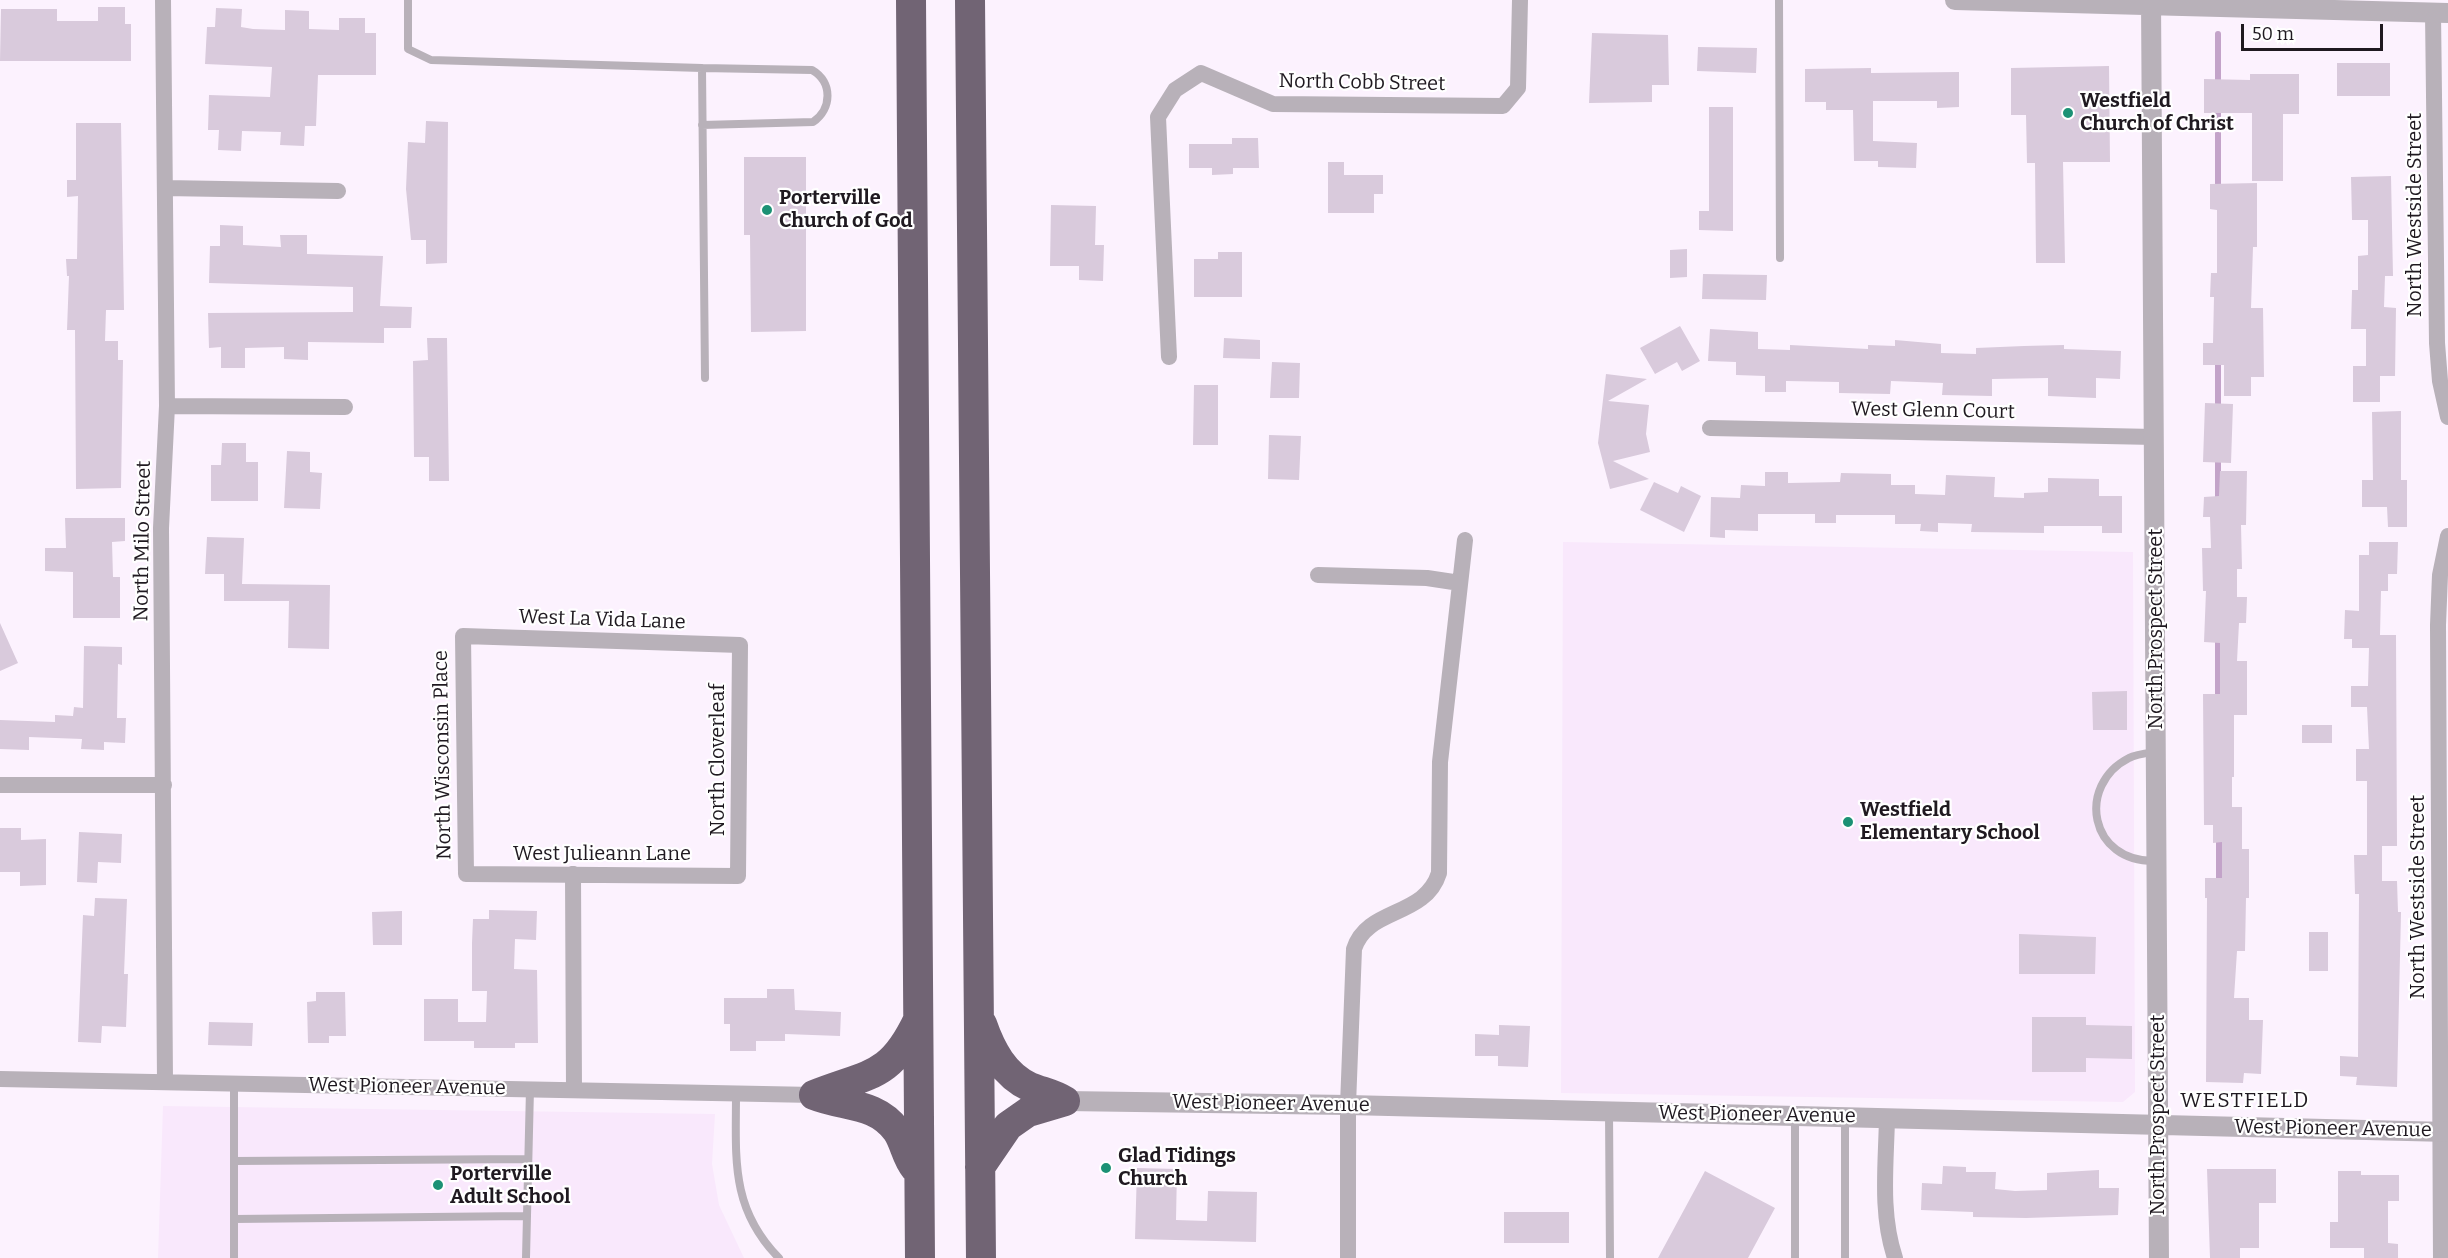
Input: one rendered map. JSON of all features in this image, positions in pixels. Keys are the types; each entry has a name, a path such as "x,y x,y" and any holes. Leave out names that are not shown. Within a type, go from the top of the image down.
{"highway":[{"path":"911,0 920,1258"},
{"path":"970,0 981,1258"},
{"path":"979,1015 989,1045 1011,1075 1026,1085 1054,1094 1065,1101"},
{"path":"814,1095 877,1073 901,1052 918,1020"},
{"path":"814,1095 830,1101 858,1105 879,1114 897,1132 909,1160 919,1173"},
{"path":"980,1167 1008,1126 1034,1110 1065,1101"}],"street":[{"name":"North Milo Street","path":"163,0 167,406 161,528 165,1082"},
{"name":"North Cobb Street","path":"1169,357 1158,117 1175,90 1201,73 1274,104 1503,106 1518,88 1520,0"},
{"path":"1955,0 2152,3 2441,13"},
{"name":"North Prospect Street","path":"2152,3 2159,1258"},
{"name":"North Westside Street","path":"2441,13 2437,343 2440,381 2448,417"},
{"path":"165,188 338,191"},
{"path":"167,406 345,407"},
{"name":"West Glenn Court","path":"1710,428 2155,437"},
{"name":"North Westside Street","path":"2441,1258 2444,1132 2438,625 2442,564 2448,536"},
{"path":"1348,1258 1348,1105 1354,949 1357,937 1368,926 1424,898 1435,887 1439,873 1440,762 1465,540"},
{"path":"1318,575 1427,578 1460,583"},
{"name":"West La Vida Lane","path":"463,636 740,645"},
{"name":"North Wisconsin Place","path":"463,636 465,874"},
{"name":"North Cloverleaf","path":"738,876 740,645"},
{"path":"0,785 164,785"},
{"name":"West Julieann Lane","path":"465,874 738,876"},
{"path":"573,874 574,1090"},
{"name":"West Pioneer Avenue","path":"0,1079 814,1095"},
{"name":"West Pioneer Avenue","path":"1065,1101 1348,1105 2444,1132"},
{"path":"1887,1118 1885,1212 1887,1234 1895,1258"}],"lane":[{"path":"408,0 408,49 431,60 812,70 825,80 826,108 821,117 813,122 702,125"},
{"path":"1779,0 1780,258"},
{"path":"702,68 705,378"},
{"path":"2157,752 2131,756 2116,766 2105,778 2099,792 2097,806 2101,831 2108,845 2118,854 2139,862 2157,861"},
{"path":"234,1083 234,1258"},
{"path":"526,1258 530,1089"},
{"path":"736,1094 736,1158 744,1207 753,1226 779,1258"},
{"path":"1610,1111 1610,1258"},
{"path":"1795,1116 1795,1258"},
{"path":"1845,1117 1845,1258"},
{"path":"234,1161 528,1159"},
{"path":"234,1219 527,1216"}],"shaded area":[{"name":"Westfield Elementary School","path":"1563,542 2133,552 2135,1092 2123,1102 1561,1093"},
{"name":"Porterville Adult School","path":"163,1106 715,1114 712,1164 719,1205 744,1258 158,1258"}],"building":[{"path":"98,7 125,7 125,24 131,24 131,61 0,61 1,9 57,9 57,21 98,21"},
{"path":"216,8 242,9 241,27 253,29 285,30 285,10 309,11 309,29 339,30 339,18 365,18 365,33 376,33 376,75 318,75 316,126 305,126 304,146 280,145 281,132 242,131 241,151 218,150 219,130 208,130 209,95 270,97 272,67 205,64 207,27 215,27"},
{"path":"1592,33 1668,35 1669,85 1652,85 1652,102 1589,103"},
{"path":"1698,47 1757,48 1756,73 1697,71"},
{"path":"2337,63 2390,63 2390,96 2337,96"},
{"path":"2109,66 2110,162 2063,162 2065,263 2036,263 2035,163 2027,163 2026,115 2011,115 2011,68"},
{"path":"1871,68 1871,73 1959,72 1959,107 1937,108 1937,101 1873,101 1873,141 1917,143 1916,168 1878,167 1878,161 1854,161 1853,110 1826,110 1826,102 1805,102 1805,69"},
{"path":"2250,74 2299,74 2299,114 2283,114 2283,181 2252,181 2252,113 2204,113 2204,79 2250,80"},
{"path":"1709,107 1733,107 1733,231 1699,230 1699,211 1709,211"},
{"path":"426,121 448,122 447,263 426,264 426,240 411,240 406,189 408,142 425,143"},
{"path":"76,123 121,123 124,310 106,310 105,341 118,341 118,360 123,360 121,488 76,489 75,330 67,330 69,276 67,276 66,259 77,259 78,196 67,197 67,180 76,180"},
{"path":"1232,138 1258,138 1259,168 1233,168 1233,174 1212,175 1212,168 1189,168 1189,144 1232,144"},
{"path":"744,157 806,157 806,331 751,332 750,235 744,235"},
{"path":"1328,162 1344,162 1344,175 1383,175 1383,194 1374,194 1374,213 1328,213"},
{"path":"2391,176 2393,276 2385,276 2384,307 2396,308 2395,376 2380,376 2380,402 2353,402 2353,366 2366,366 2366,329 2351,329 2352,290 2358,290 2358,256 2368,255 2368,220 2352,220 2351,177"},
{"path":"2257,183 2257,247 2253,247 2251,308 2263,308 2264,377 2251,377 2251,396 2224,396 2224,365 2203,365 2203,343 2213,343 2214,297 2210,297 2211,273 2217,273 2217,210 2210,209 2210,184"},
{"path":"1051,205 1096,206 1095,245 1104,245 1103,281 1079,280 1079,266 1050,266"},
{"path":"220,225 243,226 243,245 281,247 280,235 307,235 307,254 383,256 380,306 412,307 411,328 384,328 384,343 308,342 308,360 284,359 284,347 245,348 245,368 221,368 221,347 209,348 208,313 353,312 353,287 209,283 210,246 220,246"},
{"path":"1687,249 1687,277 1670,278 1670,250"},
{"path":"1218,252 1242,252 1242,297 1194,297 1194,259 1218,259"},
{"path":"1703,274 1767,275 1766,300 1702,299"},
{"path":"1680,326 1700,361 1682,371 1677,362 1655,374 1640,348"},
{"path":"1710,329 1758,332 1758,349 1790,350 1790,345 1868,349 1868,345 1895,346 1895,340 1941,344 1941,353 1976,354 1976,348 2064,345 2064,349 2121,351 2120,379 2096,378 2096,398 2048,396 2048,378 1992,379 1992,396 1942,395 1943,383 1891,381 1890,394 1839,393 1839,382 1786,381 1786,392 1765,392 1765,376 1736,375 1736,362 1708,361"},
{"path":"427,338 447,338 449,481 429,481 429,457 414,457 413,361 428,360"},
{"path":"1224,338 1260,340 1260,359 1223,358"},
{"path":"1272,362 1300,363 1299,398 1270,398"},
{"path":"1606,374 1647,379 1608,401 1649,405 1646,434 1650,452 1613,461 1649,479 1610,489 1598,443"},
{"path":"1194,385 1218,385 1218,445 1193,445"},
{"path":"2205,403 2233,404 2231,463 2203,462"},
{"path":"2401,411 2401,480 2407,480 2407,527 2388,527 2387,507 2362,507 2362,480 2373,480 2372,412"},
{"path":"1269,435 1301,436 1299,480 1268,479"},
{"path":"222,443 246,443 246,462 258,462 258,501 211,501 211,465 221,465"},
{"path":"287,451 310,452 310,472 322,473 320,509 284,508"},
{"path":"2220,471 2247,471 2246,525 2241,525 2242,569 2237,569 2237,597 2247,597 2246,623 2239,623 2237,661 2247,661 2247,715 2234,715 2232,807 2242,807 2242,849 2249,849 2249,898 2246,898 2245,951 2237,951 2234,998 2249,998 2249,1020 2263,1020 2261,1074 2244,1073 2243,1083 2206,1082 2207,898 2205,898 2205,878 2222,878 2222,842 2213,843 2213,825 2204,825 2203,694 2220,694 2220,643 2204,642 2206,591 2203,591 2202,548 2211,548 2210,517 2203,517 2204,497 2219,496"},
{"path":"1765,472 1788,472 1788,483 1840,482 1841,473 1891,474 1891,485 1915,485 1915,494 1945,495 1946,475 1995,477 1994,497 2024,498 2024,493 2048,492 2048,478 2099,479 2099,496 2122,496 2122,533 2102,533 2102,526 2044,526 2044,533 1971,532 1972,524 1938,523 1938,532 1920,531 1921,524 1895,524 1895,515 1836,515 1836,523 1815,523 1815,514 1758,514 1758,531 1725,530 1725,538 1710,537 1711,497 1740,498 1741,485 1765,486"},
{"path":"1654,482 1678,493 1681,486 1701,496 1684,532 1640,510"},
{"path":"65,518 125,518 125,541 112,542 113,577 120,577 120,618 73,618 73,572 45,571 45,548 66,548"},
{"path":"207,537 244,538 242,584 330,585 329,649 288,648 289,601 224,601 224,574 205,574"},
{"path":"2369,542 2398,542 2397,574 2388,574 2388,591 2381,591 2380,635 2396,635 2397,846 2382,846 2382,881 2397,881 2398,912 2401,912 2397,1087 2356,1085 2357,1077 2340,1076 2340,1056 2358,1057 2359,894 2355,894 2354,855 2367,855 2367,781 2356,781 2356,749 2369,749 2367,707 2351,707 2351,686 2368,686 2369,648 2352,648 2352,639 2344,639 2345,610 2359,611 2359,555 2369,555"},
{"path":"0,623 18,663 0,671"},
{"path":"84,646 122,647 122,665 118,664 117,718 126,718 125,743 104,742 104,750 81,749 82,739 29,737 29,750 0,749 0,720 55,722 55,715 73,716 74,707 83,708"},
{"path":"2127,691 2127,730 2093,730 2092,692"},
{"path":"2302,725 2332,725 2332,743 2302,743"},
{"path":"0,828 21,828 21,840 46,839 46,885 20,886 20,872 0,872"},
{"path":"79,832 122,834 121,863 98,862 97,883 77,882"},
{"path":"95,898 127,899 124,974 128,974 126,1027 102,1026 101,1043 78,1042 83,915 94,916"},
{"path":"489,910 537,911 536,940 515,939 514,969 537,970 538,1043 515,1043 515,1048 474,1048 474,1041 424,1041 424,999 458,999 458,1022 486,1022 487,991 472,991 472,943 473,919 489,919"},
{"path":"402,911 402,945 373,945 372,912"},
{"path":"2309,932 2328,932 2328,971 2309,971"},
{"path":"2019,934 2096,937 2095,974 2019,974"},
{"path":"767,989 794,989 795,1010 841,1012 840,1036 785,1034 785,1041 756,1041 756,1051 730,1051 730,1024 724,1024 724,998 767,998"},
{"path":"316,992 345,992 346,1036 329,1036 329,1043 308,1043 307,1002 316,1001"},
{"path":"2032,1017 2086,1017 2086,1025 2132,1026 2132,1059 2086,1058 2086,1072 2032,1072"},
{"path":"209,1022 253,1023 252,1046 208,1045"},
{"path":"1499,1025 1530,1026 1528,1067 1498,1066 1498,1056 1475,1056 1475,1034 1499,1035"},
{"path":"1943,1166 1966,1167 1966,1172 1996,1172 1995,1189 2015,1191 2047,1190 2047,1173 2099,1170 2099,1188 2119,1188 2118,1215 1973,1217 1973,1212 1921,1210 1922,1183 1942,1184"},
{"path":"1137,1168 1177,1169 1176,1220 1207,1221 1208,1191 1257,1192 1256,1242 1135,1239"},
{"path":"2207,1169 2276,1169 2276,1203 2259,1203 2259,1248 2240,1248 2240,1258 2210,1258"},
{"path":"1705,1171 1775,1208 1748,1258 1658,1258"},
{"path":"2338,1171 2361,1171 2361,1175 2399,1175 2399,1201 2388,1201 2388,1243 2398,1244 2398,1258 2364,1258 2364,1248 2330,1248 2330,1222 2338,1222"},
{"path":"1504,1212 1569,1212 1569,1243 1504,1243"}],"waterway":[{"path":"2218,34 2218,87"},
{"path":"2218,106 2218,192"},
{"path":"2218,358 2218,411"},
{"path":"2218,457 2218,504"},
{"path":"2218,637 2218,702"},
{"path":"2219,835 2219,885"}],"place":[{"name":"Westfield Church of Christ","path":"2068,113"},
{"name":"Porterville Church of God","path":"767,210"},
{"name":"Westfield Elementary School","path":"1848,822"},
{"name":"Glad Tidings Church","path":"1106,1168"},
{"name":"Porterville Adult School","path":"438,1185"}],"district":[{"name":"WESTFIELD","path":"2245,1101"}]}
